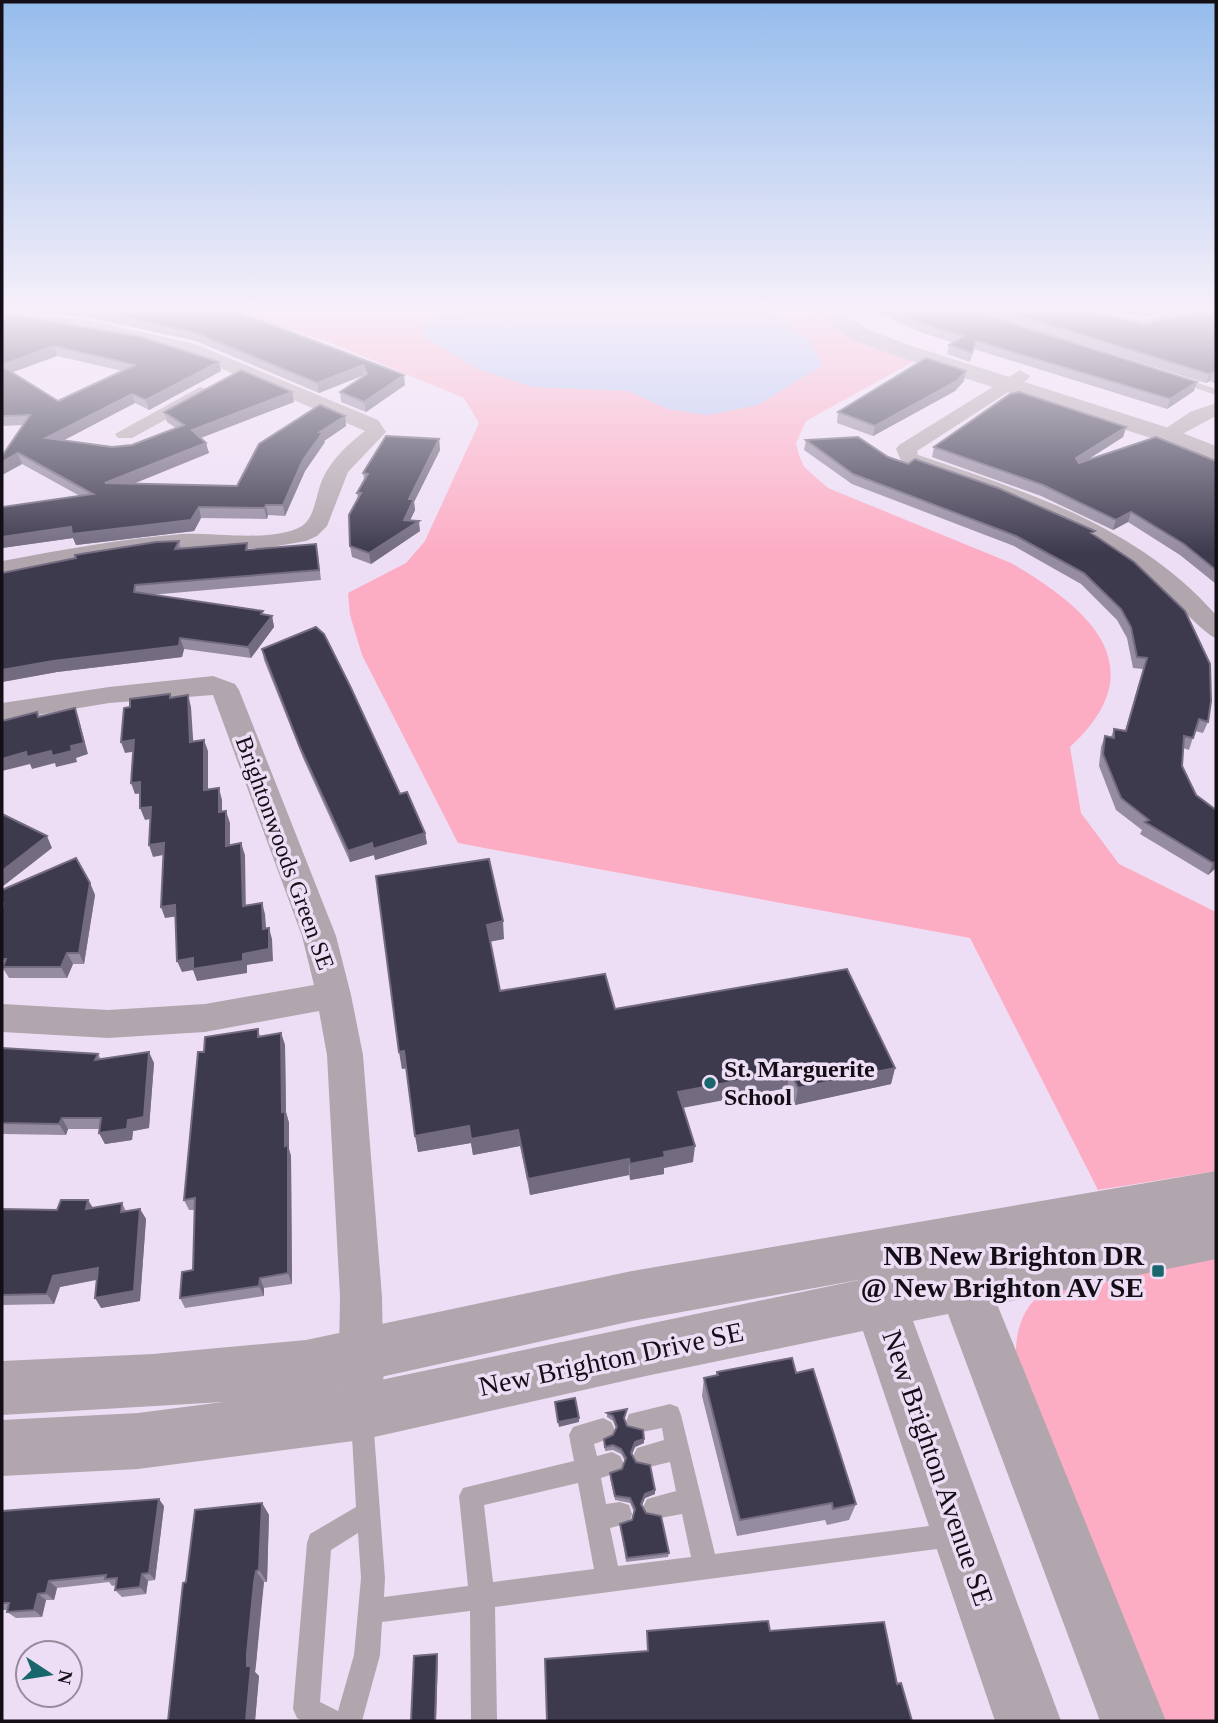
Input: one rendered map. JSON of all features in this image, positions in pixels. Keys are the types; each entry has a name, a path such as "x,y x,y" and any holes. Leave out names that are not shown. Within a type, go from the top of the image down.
{"street":[{"path":"125,434 201,392"},
{"path":"2,568 83,553 183,541 290,538 310,531 319,521 332,480 351,452 376,432 372,424 296,392"},
{"path":"994,392 906,449 909,459 1090,527 1174,583 1216,629"},
{"path":"1052,392 1172,431 1216,440"},
{"path":"1172,431 1216,409"},
{"path":"1172,431 1216,455"},
{"name":"Brightonwoods Green SE","path":"2,712 109,695 214,684 225,690 319,936 334,995 346,1068 362,1354 361,1412"},
{"path":"2,1018 108,1024 205,1018 334,995"},
{"path":"2,1388 153,1381 292,1368 632,1296 1216,1193"},
{"name":"New Brighton Drive SE","path":"2,1448 138,1441 361,1412 646,1349 1216,1236"},
{"path":"902,1248 964,1287 1133,1721"},
{"name":"New Brighton Avenue SE","path":"902,1248 880,1304 1028,1721"}],"lane":[{"path":"349,1721 366,1655 373,1578 361,1412"},
{"path":"637,1422 670,1415 706,1567"},
{"path":"603,1430 581,1434 600,1466 608,1516 608,1580"},
{"path":"645,1456 678,1449"},
{"path":"484,1721 482,1596 471,1496 600,1466"},
{"path":"655,1507 690,1501"},
{"path":"330,1721 306,1709 319,1543 367,1514"},
{"path":"371,1611 962,1534"}],"shaded area":[{"path":"451,392 858,392 806,421 796,443 804,467 828,488 1011,563 1065,599 1087,620 1102,642 1110,665 1108,691 1096,718 1070,747 1081,813 1119,864 1216,912 1216,1171 1098,1190 970,938 458,843 362,655 350,615 348,593 406,563 425,541 479,423 464,398"},
{"path":"1216,1254 1216,1721 1159,1721 1075,1513 1016,1355 1017,1340 1021,1323 1032,1302 1053,1289 1097,1276"}],"water":[{"path":"631,392 778,392 758,405 708,415 668,409"}],"building":[{"path":"2,392 44,392 58,401 76,392 161,392 146,400 132,394 46,438 112,447 132,445 184,425 164,412 200,392 291,392 192,430 206,443 105,483 237,486 259,444 320,405 345,416 320,432 323,432 303,460 283,505 266,505 264,508 199,507 191,520 72,534 71,527 2,537 2,507 93,494 18,453 2,462 2,456 30,415 2,416"},
{"path":"341,392 378,392 364,402"},
{"path":"870,392 936,392 875,426 838,412"},
{"path":"1020,392 1126,427 1076,458 1079,463 1156,437 1216,461 1216,570 1184,544 1131,512 1116,520 1043,485 934,447 1010,394"},
{"path":"1148,392 1180,392 1170,399"},
{"path":"386,436 439,439 409,499 414,499 404,520 419,521 369,553 350,546 349,515 368,474 363,473"},
{"path":"858,437 888,457 908,464 915,459 998,488 1095,531 1091,533 1134,562 1185,611 1210,664 1211,701 1208,722 1199,719 1193,738 1184,736 1182,766 1196,795 1216,810 1216,861 1213,863 1145,822 1149,820 1121,798 1103,754 1105,736 1114,738 1114,729 1126,731 1147,658 1137,657 1131,627 1121,609 1084,573 1016,536 853,474 806,440"},
{"path":"179,541 175,549 247,543 246,550 316,544 319,570 135,585 134,592 263,611 261,614 272,616 248,647 180,638 179,646 2,670 2,573 76,558 75,555"},
{"path":"316,627 324,634 400,794 407,792 425,833 373,849 372,843 348,851 300,747 262,649"},
{"path":"170,694 170,698 188,695 190,742 204,740 204,790 219,788 219,812 226,811 226,846 241,843 243,906 262,903 263,929 269,928 269,949 243,954 243,961 193,969 193,958 177,961 175,905 161,907 164,843 149,845 151,807 140,808 140,782 131,783 134,740 121,742 124,708 130,707 130,699"},
{"path":"75,708 84,743 71,746 72,751 52,756 51,751 27,757 26,752 2,759 2,721 37,712 38,717"},
{"path":"2,814 47,836 2,871"},
{"path":"76,858 90,883 79,953 67,953 61,967 3,967 6,959 2,959 2,890"},
{"path":"489,859 503,921 487,925 500,991 605,974 615,1009 847,969 895,1068 798,1088 790,1071 678,1092 695,1146 664,1152 665,1157 630,1164 629,1159 528,1179 518,1130 471,1139 469,1126 415,1136 404,1051 399,1052 376,876"},
{"path":"258,1029 258,1037 281,1033 282,1112 285,1111 285,1146 288,1145 288,1273 260,1278 259,1286 180,1298 182,1272 193,1270 195,1198 184,1200 198,1052 204,1052 205,1037"},
{"path":"2,1048 98,1054 95,1060 149,1052 144,1117 128,1120 127,1129 99,1133 101,1118 62,1118 59,1124 2,1123"},
{"path":"61,1200 88,1200 86,1209 122,1203 121,1212 140,1209 134,1291 95,1298 98,1268 53,1276 47,1294 2,1295 2,1209 57,1210"},
{"path":"792,1358 796,1373 813,1369 856,1504 833,1509 832,1503 740,1520 704,1378 718,1375 717,1372"},
{"path":"575,1398 579,1418 558,1422 555,1402"},
{"path":"627,1409 624,1418 627,1426 643,1430 644,1439 635,1442 631,1453 636,1462 650,1465 655,1490 645,1494 641,1504 646,1513 661,1516 669,1553 627,1558 620,1524 632,1520 635,1509 630,1498 615,1496 610,1473 622,1469 626,1458 621,1449 613,1445 605,1447 604,1439 613,1435 617,1427 613,1416 607,1413"},
{"path":"159,1499 149,1573 142,1574 140,1587 115,1590 117,1578 105,1579 106,1575 49,1581 46,1593 38,1594 34,1610 7,1612 9,1603 2,1603 2,1511"},
{"path":"262,1503 259,1570 256,1571 254,1583 247,1654 247,1666 251,1666 246,1721 168,1721 183,1583 186,1582 195,1510"},
{"path":"768,1621 770,1631 884,1622 897,1684 901,1683 912,1721 547,1721 545,1659 648,1651 647,1631"},
{"path":"437,1654 435,1721 411,1721 414,1656"}],"place":[{"name":"St. Marguerite School","path":"710,1083"},
{"name":"NB New Brighton DR @ New Brighton AV SE","path":"1158,1271"}]}
